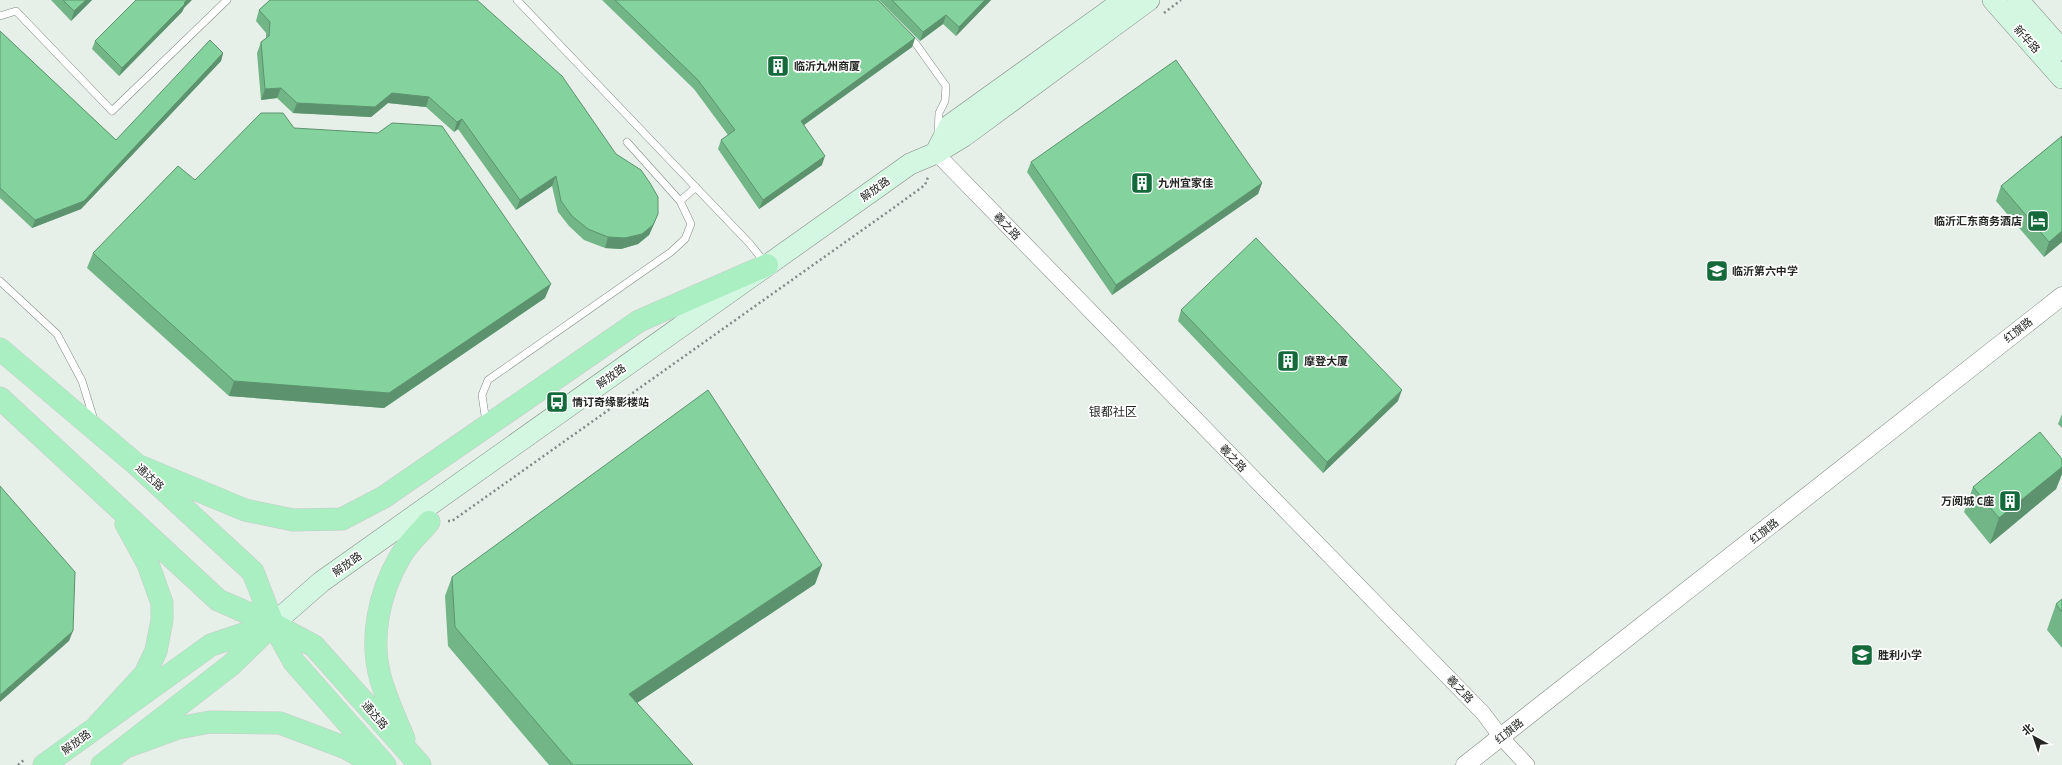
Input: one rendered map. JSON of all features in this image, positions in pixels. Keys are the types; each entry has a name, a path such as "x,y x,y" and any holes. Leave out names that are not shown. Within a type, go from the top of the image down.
{"main road":[{"name":"解放路","path":"44,765 211,645 273,624 330,592 430,522 916,173 936,153 950,125 1124,0"},
{"name":"解放路","path":"102,765 231,665 273,624 321,582 910,164 936,153 964,136 1149,0"},
{"name":"新华路","path":"1993,0 2062,78"},
{"name":"新华路","path":"2018,0 2062,50"},
{"path":"137,465 245,510 293,520 342,519 384,497 639,321 767,265"},
{"name":"通达路","path":"0,349 137,465 254,572 273,624 294,662 385,765"},
{"name":"通达路","path":"0,398 218,600 273,624 314,646 415,759"},
{"path":"82,475 128,526 148,564 162,603 162,620 156,651 145,674 98,725"},
{"path":"415,759 381,679 377,653 378,610 386,584 401,556 430,522"},
{"path":"126,747 178,728 210,722 280,723 346,748 376,765"}],"street":[{"name":"羲之路","path":"936,153 1483,713 1501,737 1527,765"},
{"name":"红旗路","path":"1465,765 2062,296"}],"lane":[{"path":"0,16 16,11 112,111 227,0"},
{"path":"517,0 756,250 767,265"},
{"path":"899,28 916,44 946,86 945,100 939,113 936,153"},
{"path":"487,426 482,395 488,380 671,252 685,239 691,224 680,201 627,142"},
{"path":"680,201 696,188"},
{"path":"0,281 57,334 82,381 97,430"}],"path":[{"path":"430,522 452,521 925,186 936,153"}],"building":[{"path":"63,0 86,0 74,11"},
{"path":"136,0 187,0 184,3 185,4 122,68 95,41"},
{"path":"270,0 477,0 562,76 616,154 641,170 658,197 658,214 653,225 642,234 625,238 608,237 588,229 572,216 561,201 556,176 520,200 462,119 457,122 429,97 392,93 375,107 297,103 281,88 265,89 261,42 269,36 270,22 259,10"},
{"name":"临沂九州商厦","path":"615,0 878,0 915,38 801,121 825,156 763,200 721,140 735,130 698,80"},
{"path":"892,0 985,0 959,27 946,15 923,32"},
{"path":"0,31 116,140 210,40 223,53 84,201 35,220 0,188"},
{"name":"九州宜家佳","path":"1176,60 1262,183 1116,285 1031,162"},
{"path":"261,113 283,113 294,128 378,133 392,123 442,126 551,284 389,393 234,381 93,253 178,166 195,180"},
{"name":"临沂汇东商务酒店","path":"2062,136 2062,231 2049,242 2001,186"},
{"name":"摩登大厦","path":"1256,238 1402,390 1327,462 1181,310"},
{"path":"708,390 822,565 629,694 693,765 573,765 455,627 452,577"},
{"path":"2040,432 2062,459 2062,467 1999,518 1973,487"},
{"path":"0,486 75,572 73,631 0,695"},
{"path":"2062,599 2062,612 2056,604"}],"place":[{"name":"临沂九州商厦","path":"778,66"},
{"name":"九州宜家佳","path":"1142,183"},
{"name":"临沂汇东商务酒店","path":"2038,221"},
{"name":"临沂第六中学","path":"1717,271"},
{"name":"摩登大厦","path":"1288,361"},
{"name":"情订奇缘影楼站","path":"557,402"},
{"name":"万阅城 C座","path":"2010,501"},
{"name":"胜利小学","path":"1862,655"}],"district":[{"name":"银都社区","path":"1113,411"}]}
